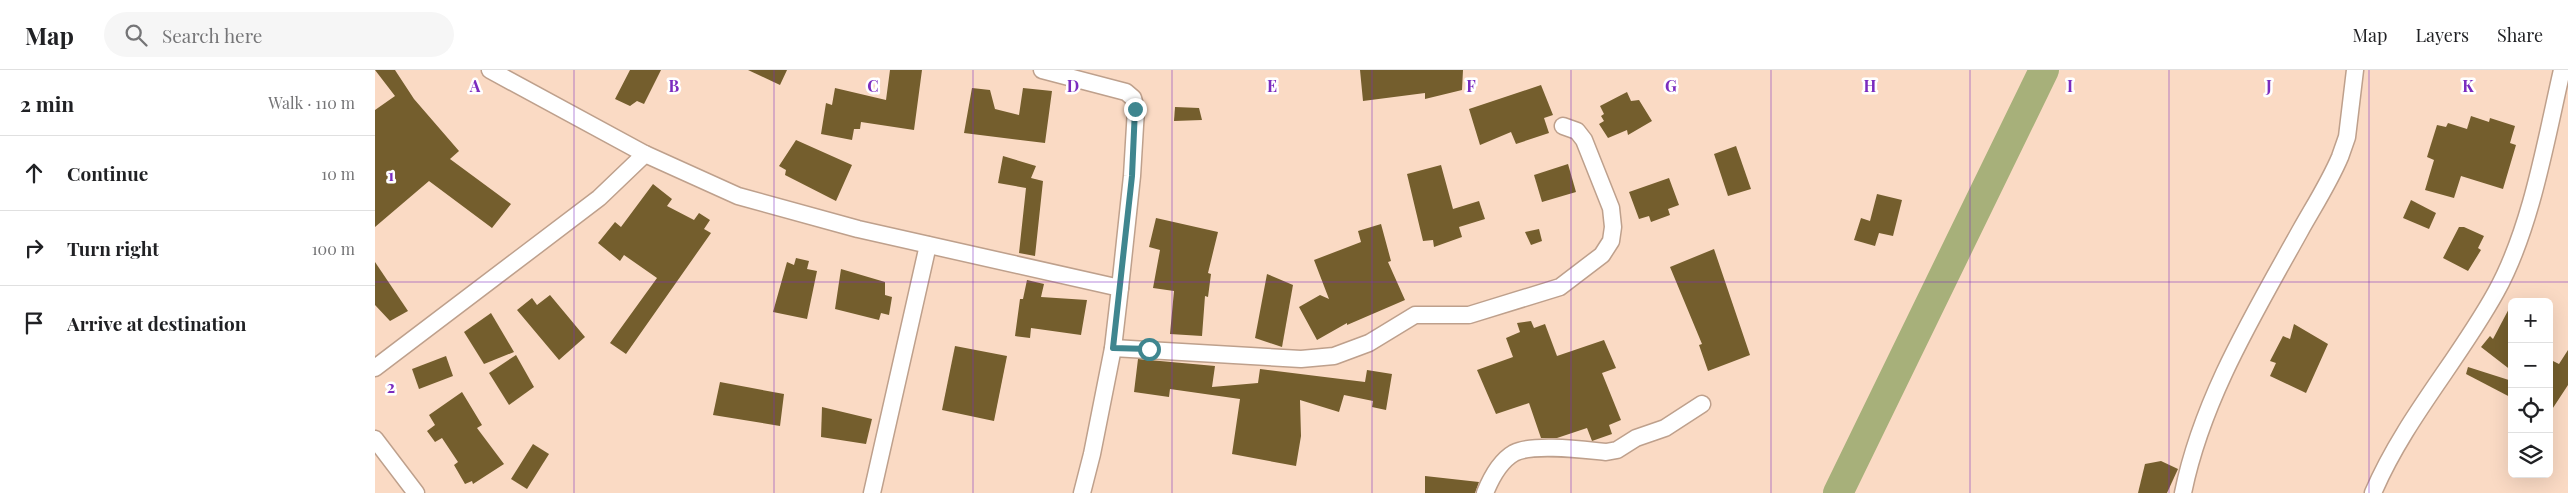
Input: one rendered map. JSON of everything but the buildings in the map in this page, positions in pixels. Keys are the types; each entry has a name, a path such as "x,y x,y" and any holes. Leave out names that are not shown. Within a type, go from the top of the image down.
{"street":[{"path":"489,70 645,154 738,196 858,230 1120,288"},
{"path":"1042,70 1126,92 1133,98 1135,109 1132,176 1113,348 1092,454 1082,493"},
{"path":"2183,493 2188,468 2201,428 2217,389 2259,304 2340,157 2347,137 2355,70"},
{"path":"2373,493 2400,439 2481,317 2512,259 2533,190 2562,70"},
{"path":"1113,348 1301,359 1334,356 1369,343 1415,315 1469,315 1560,288 1602,255 1611,241 1613,227 1611,208 1596,165 1584,140 1577,130 1563,126"},
{"path":"375,368 599,198 645,154"},
{"path":"872,493 928,245"},
{"path":"1485,493 1501,465 1514,454 1524,450 1537,449 1606,452 1617,450 1636,438 1665,428 1702,404"},
{"path":"375,439 416,493"}],"waterway":[{"path":"1838,493 2044,70"}],"route":[{"path":"1135,109 1132,176 1113,348 1149,349"}]}
